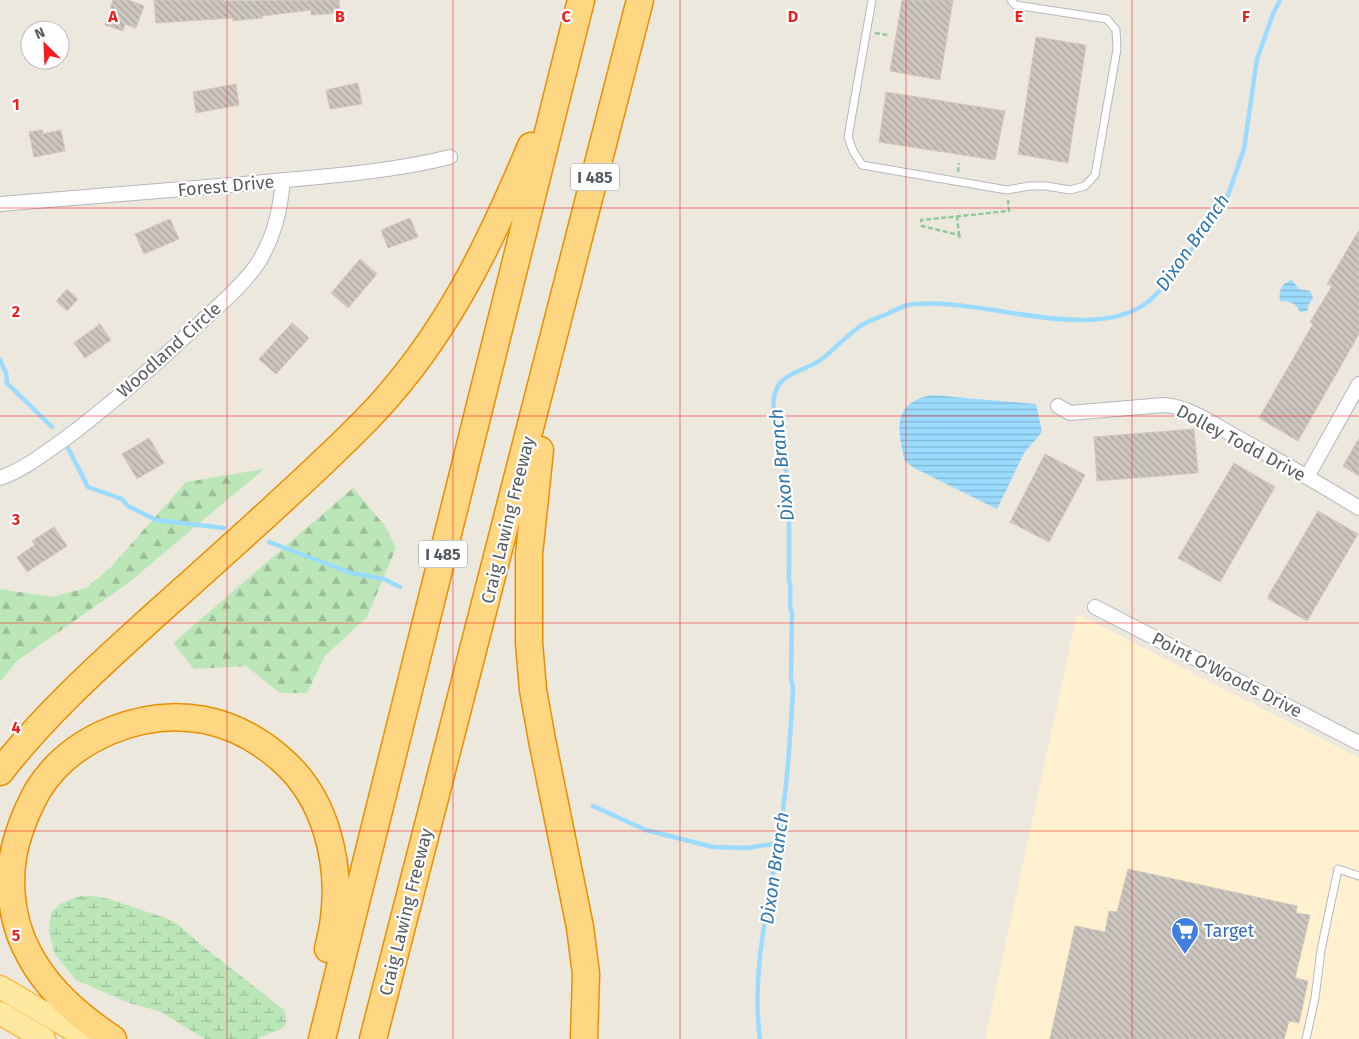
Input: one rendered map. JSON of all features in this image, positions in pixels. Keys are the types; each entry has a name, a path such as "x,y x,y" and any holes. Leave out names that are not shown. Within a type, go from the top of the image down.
{"highway":[{"name":"I 485","path":"324,1030 581,0"},
{"name":"Craig Lawing Freeway","path":"374,1039 640,0"},
{"path":"0,772 24,741 85,678 294,490 390,395 447,316 487,246 564,69"},
{"path":"550,355 529,554 529,642 533,690 580,927 586,974 584,1039"},
{"path":"113,1039 65,1000 39,971 28,954 13,905 11,886 12,862 16,842 26,813 39,789 54,770 89,741 132,723 154,718 204,720 244,734 273,752 293,770 318,807 334,856 336,885 334,918 319,991 324,1030"}],"main road":[{"path":"0,987 89,1039"},
{"path":"0,1013 44,1039"}],"street":[{"name":"Forest Drive","path":"0,204 383,170 422,164 450,157"},
{"name":"Woodland Circle","path":"0,478 37,459 82,426 179,343 246,278 269,243 275,230 281,203 283,180"},
{"path":"1307,477 1359,384"},
{"name":"Dolley Todd Drive","path":"1058,406 1070,413 1164,405 1176,406 1195,414 1359,508"},
{"name":"Point O'Woods Drive","path":"1095,607 1359,743"}],"lane":[{"path":"872,0 848,137 853,151 862,165 1006,190 1029,186 1046,186 1070,190 1086,186 1095,175 1117,49 1116,30 1107,19 1015,5 1011,0"},
{"path":"1306,1039 1338,870 1359,876"}],"path":[{"path":"957,216 960,236 922,226 921,220 957,216 1009,211 1008,198"}],"shaded area":[{"path":"1077,614 1359,758 1359,1039 985,1039"}],"green space":[{"path":"264,469 127,584 17,661 0,682 0,589 52,597 86,588 111,567 186,482"},
{"path":"353,488 385,526 396,548 367,617 325,656 307,693 280,693 246,666 194,669 173,643"},
{"path":"79,896 109,899 178,924 200,944 284,1010 286,1024 281,1029 256,1039 205,1039 159,1011 129,1003 76,980 54,953 49,931 51,913 60,904"}],"water":[{"path":"1292,280 1299,289 1310,291 1313,298 1307,311 1300,312 1297,306 1292,303 1280,301 1282,288"},
{"path":"932,395 1036,404 1042,432 1024,453 997,509 914,468 905,461 899,428 904,411 910,404"}],"building":[{"path":"113,0 128,0 144,6 136,28 125,24 123,31 105,25"},
{"path":"154,0 339,0 340,13 311,15 311,10 233,21 232,18 156,23"},
{"path":"902,0 953,0 940,80 890,71"},
{"path":"1036,37 1086,45 1068,163 1018,154"},
{"path":"358,83 362,104 330,109 326,90"},
{"path":"236,84 239,105 196,113 193,92"},
{"path":"886,92 1005,111 995,160 879,142"},
{"path":"42,130 43,134 61,130 65,151 34,157 29,132"},
{"path":"410,218 418,237 388,248 381,230"},
{"path":"170,219 179,239 144,254 135,234"},
{"path":"1359,230 1359,334 1298,441 1259,418 1313,324 1310,322 1332,286 1327,284"},
{"path":"360,259 377,274 348,308 331,293"},
{"path":"67,289 78,299 67,311 56,301"},
{"path":"292,323 309,338 276,374 259,359"},
{"path":"100,324 111,340 85,358 74,343"},
{"path":"1194,429 1198,473 1097,481 1094,437"},
{"path":"149,438 164,463 137,479 122,454"},
{"path":"1359,438 1359,476 1343,466"},
{"path":"1045,454 1085,475 1049,542 1010,522"},
{"path":"1234,463 1275,487 1220,582 1178,558"},
{"path":"1318,511 1358,534 1307,621 1267,598"},
{"path":"54,527 67,546 27,572 17,557 35,545 32,541"},
{"name":"Target","path":"1128,869 1297,906 1296,913 1310,915 1295,978 1308,981 1299,1023 1289,1021 1284,1039 1050,1039 1075,926 1105,932 1109,911 1117,912"}],"waterway":[{"name":"Dixon Branch","path":"760,1039 758,1015 759,965 784,805 793,689 791,678 792,613 789,581 788,489 784,452 774,411 774,398 779,384 790,375 817,363 862,325 908,305 966,306 1066,320 1097,319 1125,314 1149,301 1173,275 1224,204 1244,149 1257,59 1280,0"},
{"path":"0,360 6,373 7,383 52,427"},
{"path":"67,446 88,487 122,499 128,506 156,520 224,528"},
{"path":"269,542 351,573 384,579 400,587"},
{"path":"593,806 646,830 713,847 747,848 779,843"}],"place":[{"name":"Target","path":"1185,955"}]}
